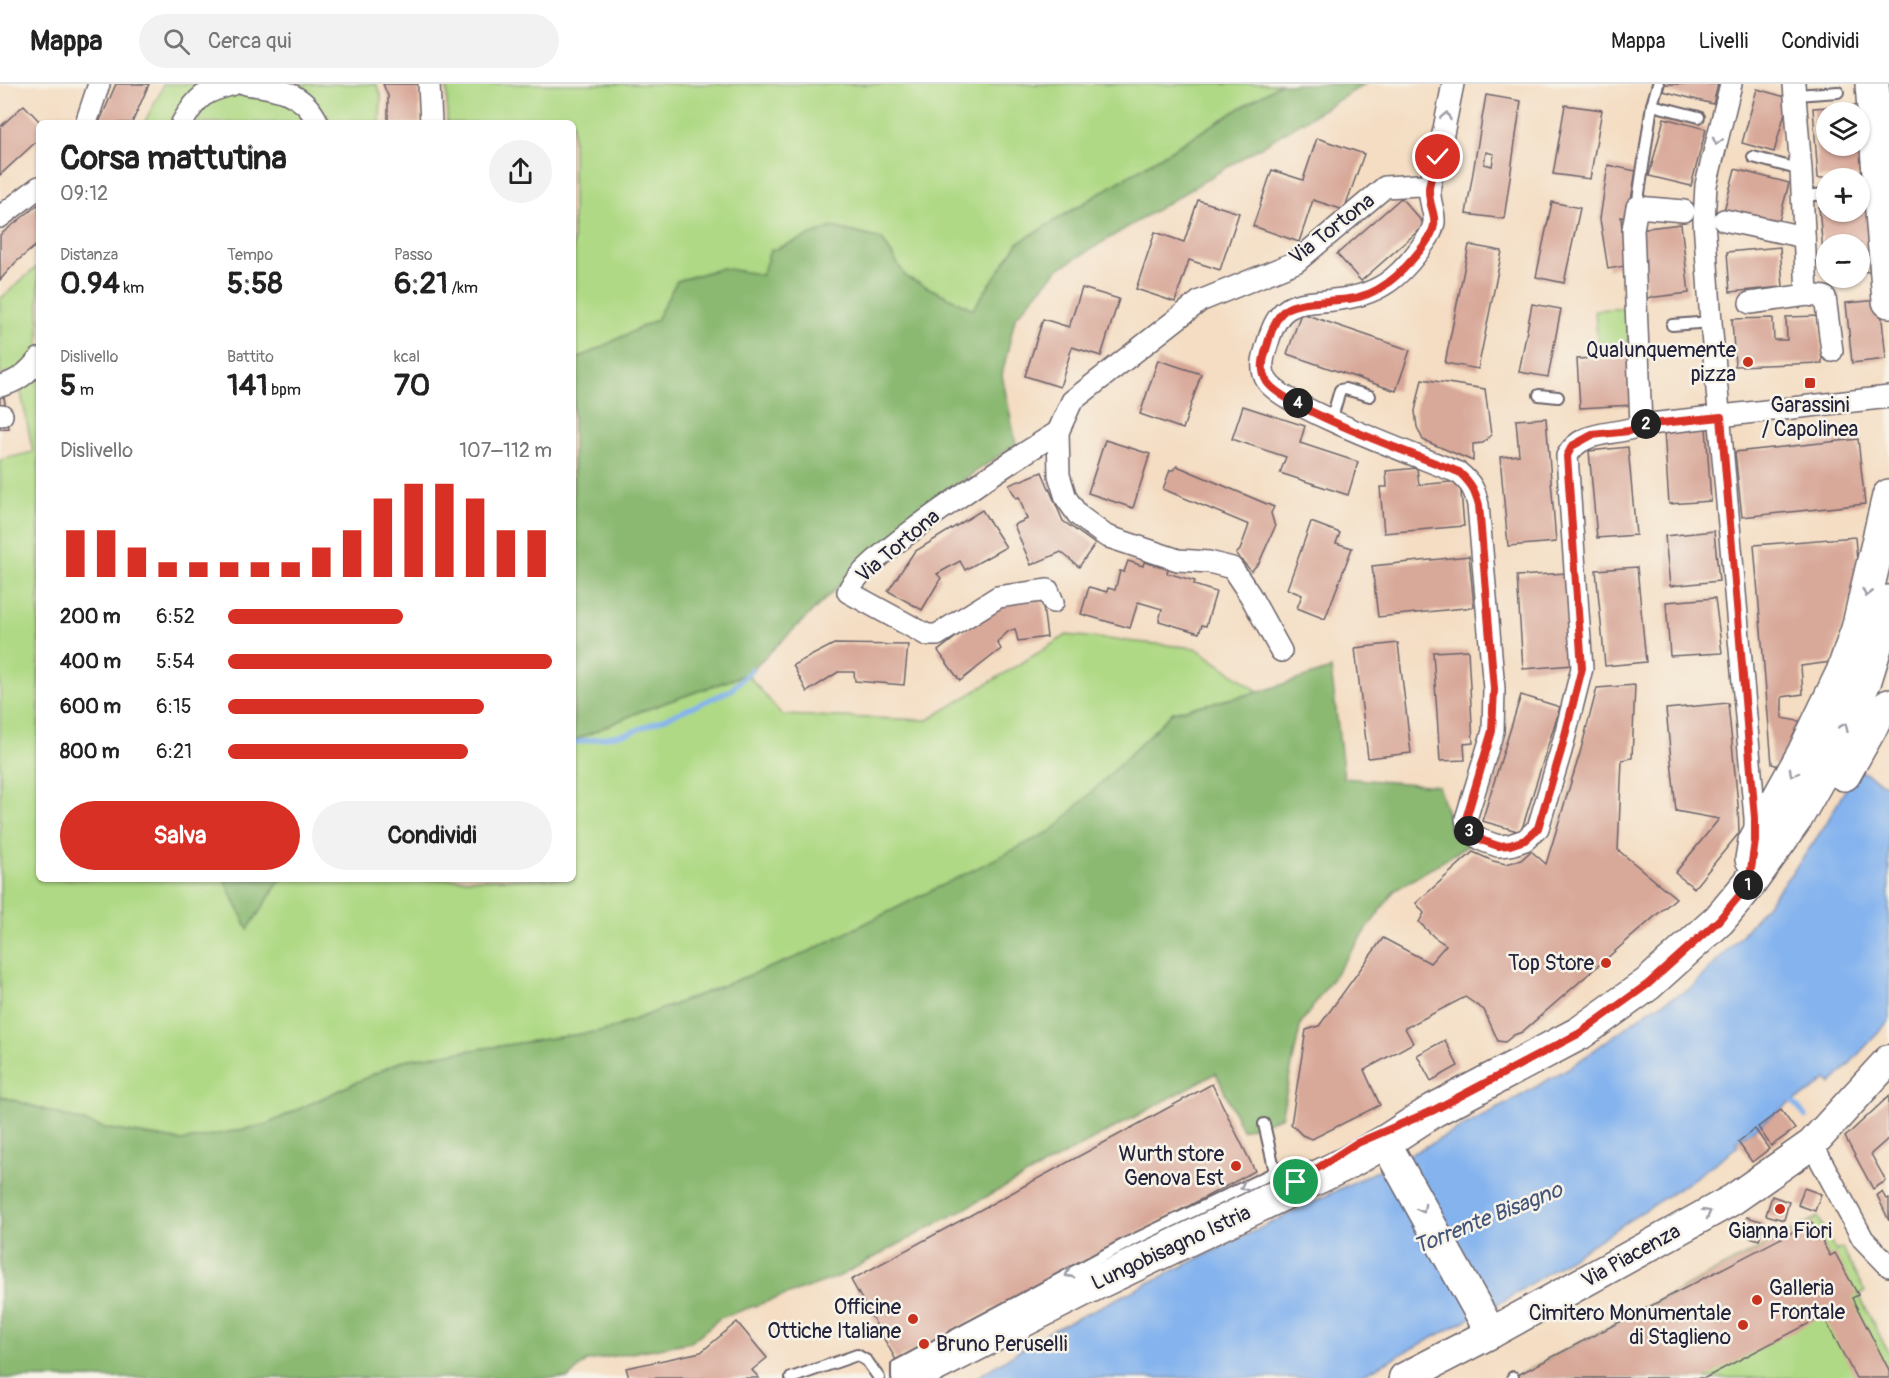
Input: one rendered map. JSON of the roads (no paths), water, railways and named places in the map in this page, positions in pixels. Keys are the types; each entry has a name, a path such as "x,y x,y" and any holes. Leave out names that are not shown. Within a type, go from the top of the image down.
{"main road":[{"path":"1872,84 1889,301"},
{"path":"1749,884 1755,841 1804,753 1843,672 1858,629 1888,514"},
{"name":"Lungobisagno Istria","path":"910,1378 1134,1252 1283,1184 1389,1150 1434,1110 1580,1033 1648,984 1719,920 1749,884 1796,818 1826,765 1865,680 1889,602"},
{"path":"1749,884 1797,848 1816,823 1878,714 1889,706"},
{"name":"Via Piacenza","path":"1404,1378 1732,1200 1812,1144 1889,1060"},
{"path":"1843,1111 1877,1094 1889,1084"},
{"path":"1283,1184 1355,1144 1434,1110"},
{"path":"1389,1150 1490,1331"}],"street":[{"path":"87,120 99,84"},
{"path":"184,120 191,107 209,90 234,84"},
{"path":"246,84 289,92 313,111 317,120"},
{"path":"429,84 431,120"},
{"path":"1453,84 1429,188 1435,220 1434,228 1426,242 1403,270 1376,291 1358,298 1295,304 1284,310 1272,328 1262,368 1267,381 1274,389 1292,400 1331,421 1459,472 1475,490 1479,505 1494,689 1492,731 1466,819 1469,832 1498,846 1525,840 1538,828 1561,751 1582,668 1567,456 1572,446 1592,435 1629,431 1641,425 1889,397"},
{"path":"1731,84 1706,185 1704,204 1711,322 1755,818 1755,841"},
{"path":"1798,88 1807,295"},
{"name":"Via Tortona","path":"1281,651 1251,595 1232,568 1209,562 1178,560 1106,536 1078,515 1066,498 1059,475 1058,432 1072,401 1200,301 1296,262 1385,187 1419,185 1429,188"},
{"path":"0,217 36,189"},
{"path":"1641,425 1634,229 1637,207 1684,211"},
{"path":"1724,220 1804,237"},
{"path":"1750,303 1807,295 1825,297 1832,351"},
{"path":"0,386 29,372 36,363"},
{"name":"Via Tortona","path":"1053,602 1048,590 998,597 937,635 927,635 848,592 855,580 883,554 943,509 1058,432"},
{"path":"1812,1144 1863,1239 1885,1258"}],"lane":[{"path":"1637,207 1652,105 1658,84"},
{"path":"1798,88 1838,92"},
{"path":"1652,105 1699,117"},
{"path":"1753,157 1801,170"},
{"path":"1802,196 1816,195"},
{"path":"1672,325 1711,322"},
{"path":"1331,421 1340,390 1344,388 1370,396"},
{"path":"1539,395 1558,398"},
{"path":"1264,1124 1283,1184"},
{"path":"897,1378 897,1366 1134,1252"},
{"path":"790,1378 857,1355 867,1361 879,1378"}],"water":[{"name":"Torrente Bisagno","path":"1857,769 1889,786 1889,1021 1831,1084 1826,1079 1811,1092 1793,1101 1736,1142 1738,1146 1689,1182 1505,1300 1356,1378 976,1378 1047,1333 1417,1151 1508,1103 1572,1066 1651,1009 1690,989 1742,935 1798,865 1824,827"}],"waterway":[{"path":"576,742 629,733 702,703 731,690 752,669"},
{"path":"1790,1098 1806,1117"}],"place":[{"name":"Qualunquemente pizza","path":"1748,362"},
{"name":"Garassini / Capolinea","path":"1810,383"},
{"name":"Top Store","path":"1606,963"},
{"name":"Wurth store Genova Est","path":"1236,1166"},
{"name":"Gianna Fiori","path":"1780,1209"},
{"name":"Galleria Frontale","path":"1757,1300"},
{"name":"Officine Ottiche Italiane","path":"913,1319"},
{"name":"Cimitero Monumentale di Staglieno","path":"1743,1325"},
{"name":"Bruno Peruselli","path":"924,1344"}]}
